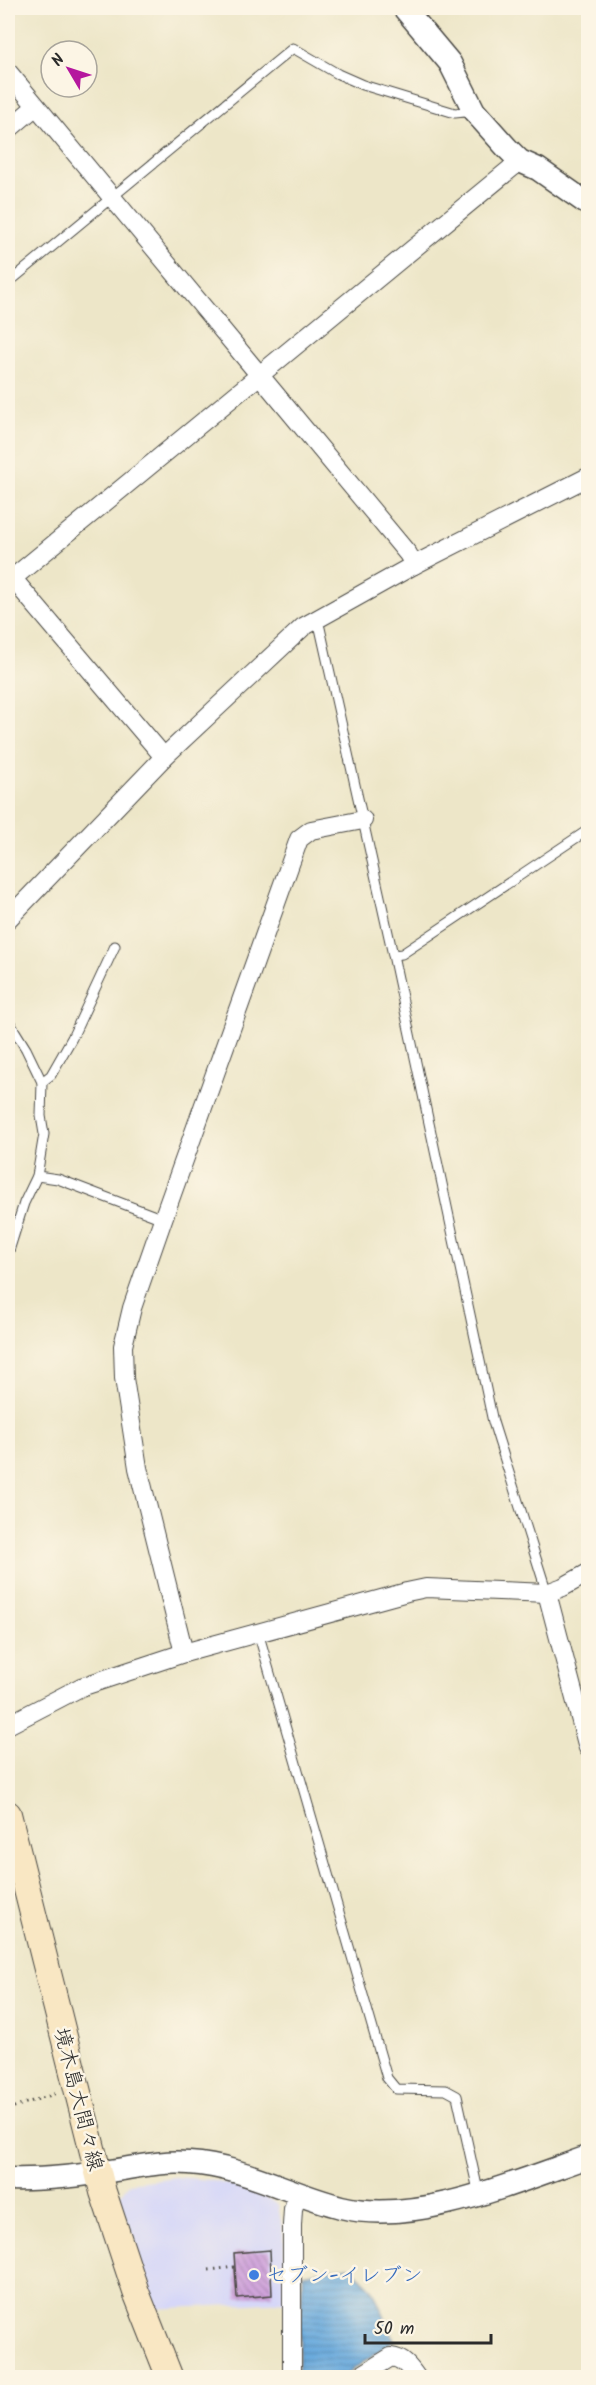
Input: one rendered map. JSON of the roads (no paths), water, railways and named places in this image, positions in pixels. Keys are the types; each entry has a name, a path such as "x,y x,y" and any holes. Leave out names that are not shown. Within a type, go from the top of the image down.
{"main road":[{"name":"境木島大間々線","path":"8,1814 98,2173 136,2292 170,2378"}],"street":[{"path":"404,8 450,63 474,111 520,161 538,169 588,204"},
{"path":"8,72 414,564"},
{"path":"8,130 35,107"},
{"path":"164,757 9,578 520,161"},
{"path":"8,919 164,757 314,618 414,564 588,477"},
{"path":"184,1653 138,1467 122,1360 132,1308 299,839 311,830 363,820"},
{"path":"8,1725 81,1687 184,1653 258,1632 426,1588 547,1593 588,1573"},
{"path":"547,1593 588,1748"},
{"path":"8,2179 61,2178 161,2162 217,2165 344,2208 383,2211 413,2210 479,2195 588,2157"},
{"path":"292,2378 292,2226 293,2209 298,2194"},
{"path":"357,2378 391,2357 407,2365 417,2378"}],"lane":[{"path":"8,284 293,48 338,75 363,85 455,113 474,111"},
{"path":"314,618 320,628 363,820 493,1422 547,1593"},
{"path":"393,955 402,954 588,830"},
{"path":"42,1082 51,1075 72,1038 115,946"},
{"path":"8,1020 26,1049 42,1082 41,1116 44,1134 37,1176 24,1203 8,1254"},
{"path":"37,1176 58,1179 163,1219"},
{"path":"258,1632 387,2078 396,2089 447,2090 457,2096 479,2195"}],"water":[{"path":"349,2266 373,2290 394,2340 342,2377 298,2378 303,2274"}],"place":[{"name":"セブン-イレブン","path":"254,2275"}]}
